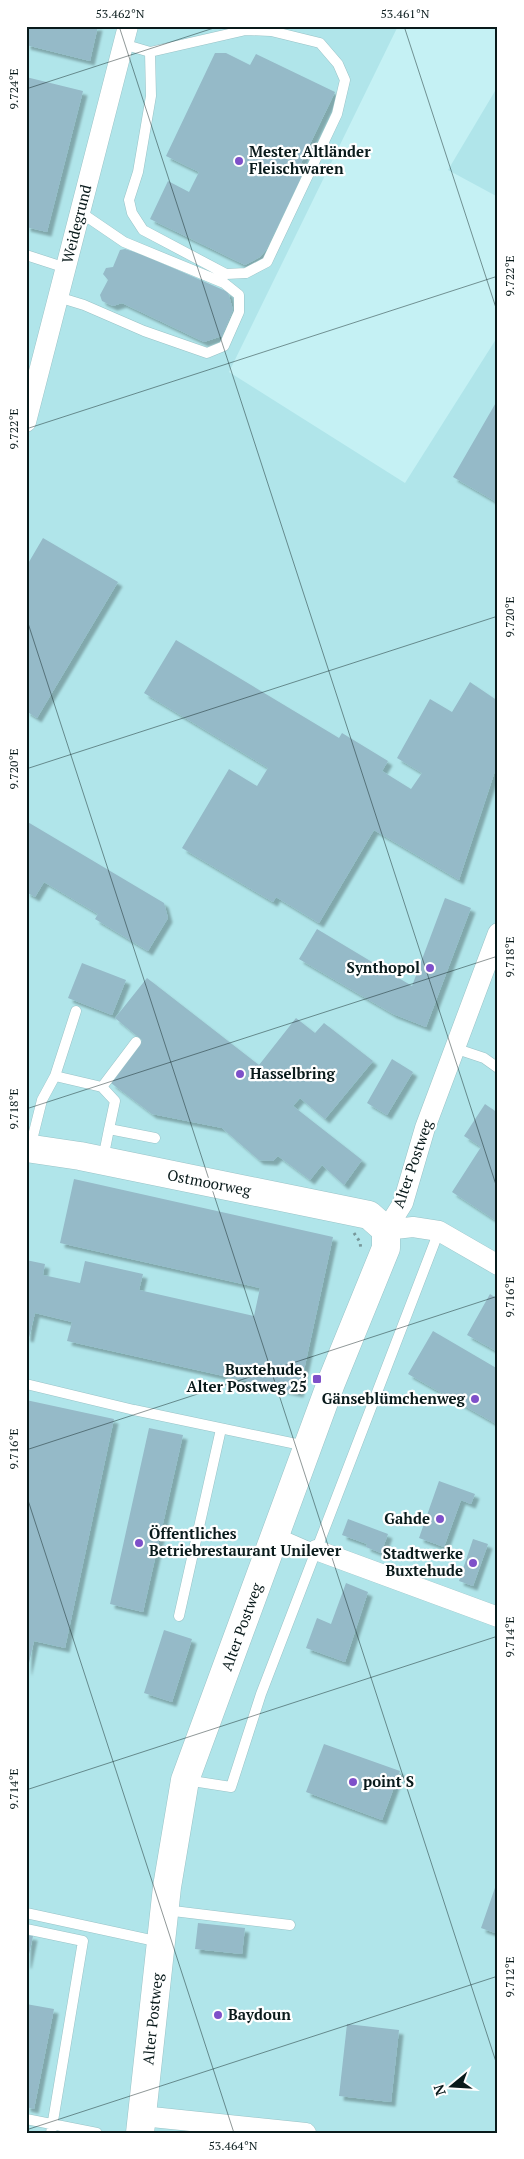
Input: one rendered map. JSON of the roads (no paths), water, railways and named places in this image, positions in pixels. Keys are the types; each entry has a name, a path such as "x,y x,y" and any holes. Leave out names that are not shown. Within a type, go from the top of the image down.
{"street":[{"name":"Weidegrund","path":"26,422 32,373 66,268 125,35"},
{"name":"Alter Postweg","path":"306,2133 142,2124 164,1910 186,1780 331,1383 386,1248 386,1230 402,1204 425,1128 498,932"},
{"name":"Ostmoorweg","path":"28,1148 102,1161 369,1215 386,1230"},
{"path":"386,1230 418,1227 439,1231 498,1265"},
{"path":"316,1550 498,1617"}],"lane":[{"path":"125,35 150,52 246,30 271,31 320,43 338,64 345,80 337,114 267,262 246,273 226,274 143,230 132,212 129,200 138,172 151,96 150,52"},
{"path":"58,297 84,305 144,331 207,353 224,346 239,312 239,295 224,283 124,242 80,212"},
{"path":"26,255 66,268"},
{"path":"28,1148 42,1100 55,1076 76,1011"},
{"path":"102,1087 136,1042"},
{"path":"454,1048 484,1058 498,1068"},
{"path":"55,1076 102,1087 115,1101 102,1161"},
{"path":"109,1128 155,1138"},
{"path":"186,1780 231,1787 262,1694 439,1231"},
{"path":"26,1384 221,1429 308,1446"},
{"path":"179,1616 221,1429"},
{"path":"276,1533 316,1550"},
{"path":"164,1910 290,1925"},
{"path":"26,1913 161,1942"},
{"path":"26,1929 83,1941 52,2128"},
{"path":"26,2119 52,2128 97,2133"}],"place":[{"name":"Mester Altländer Fleischwaren","path":"239,161"},
{"name":"Synthopol","path":"430,968"},
{"name":"Hasselbring","path":"240,1074"},
{"name":"Buxtehude, Alter Postweg 25","path":"317,1379"},
{"name":"Gänseblümchenweg","path":"475,1399"},
{"name":"Gahde","path":"440,1519"},
{"name":"Öffentliches Betriebrestaurant Unilever","path":"139,1543"},
{"name":"Stadtwerke Buxtehude","path":"473,1563"},
{"name":"point S","path":"353,1782"},
{"name":"Baydoun","path":"218,2015"}]}
